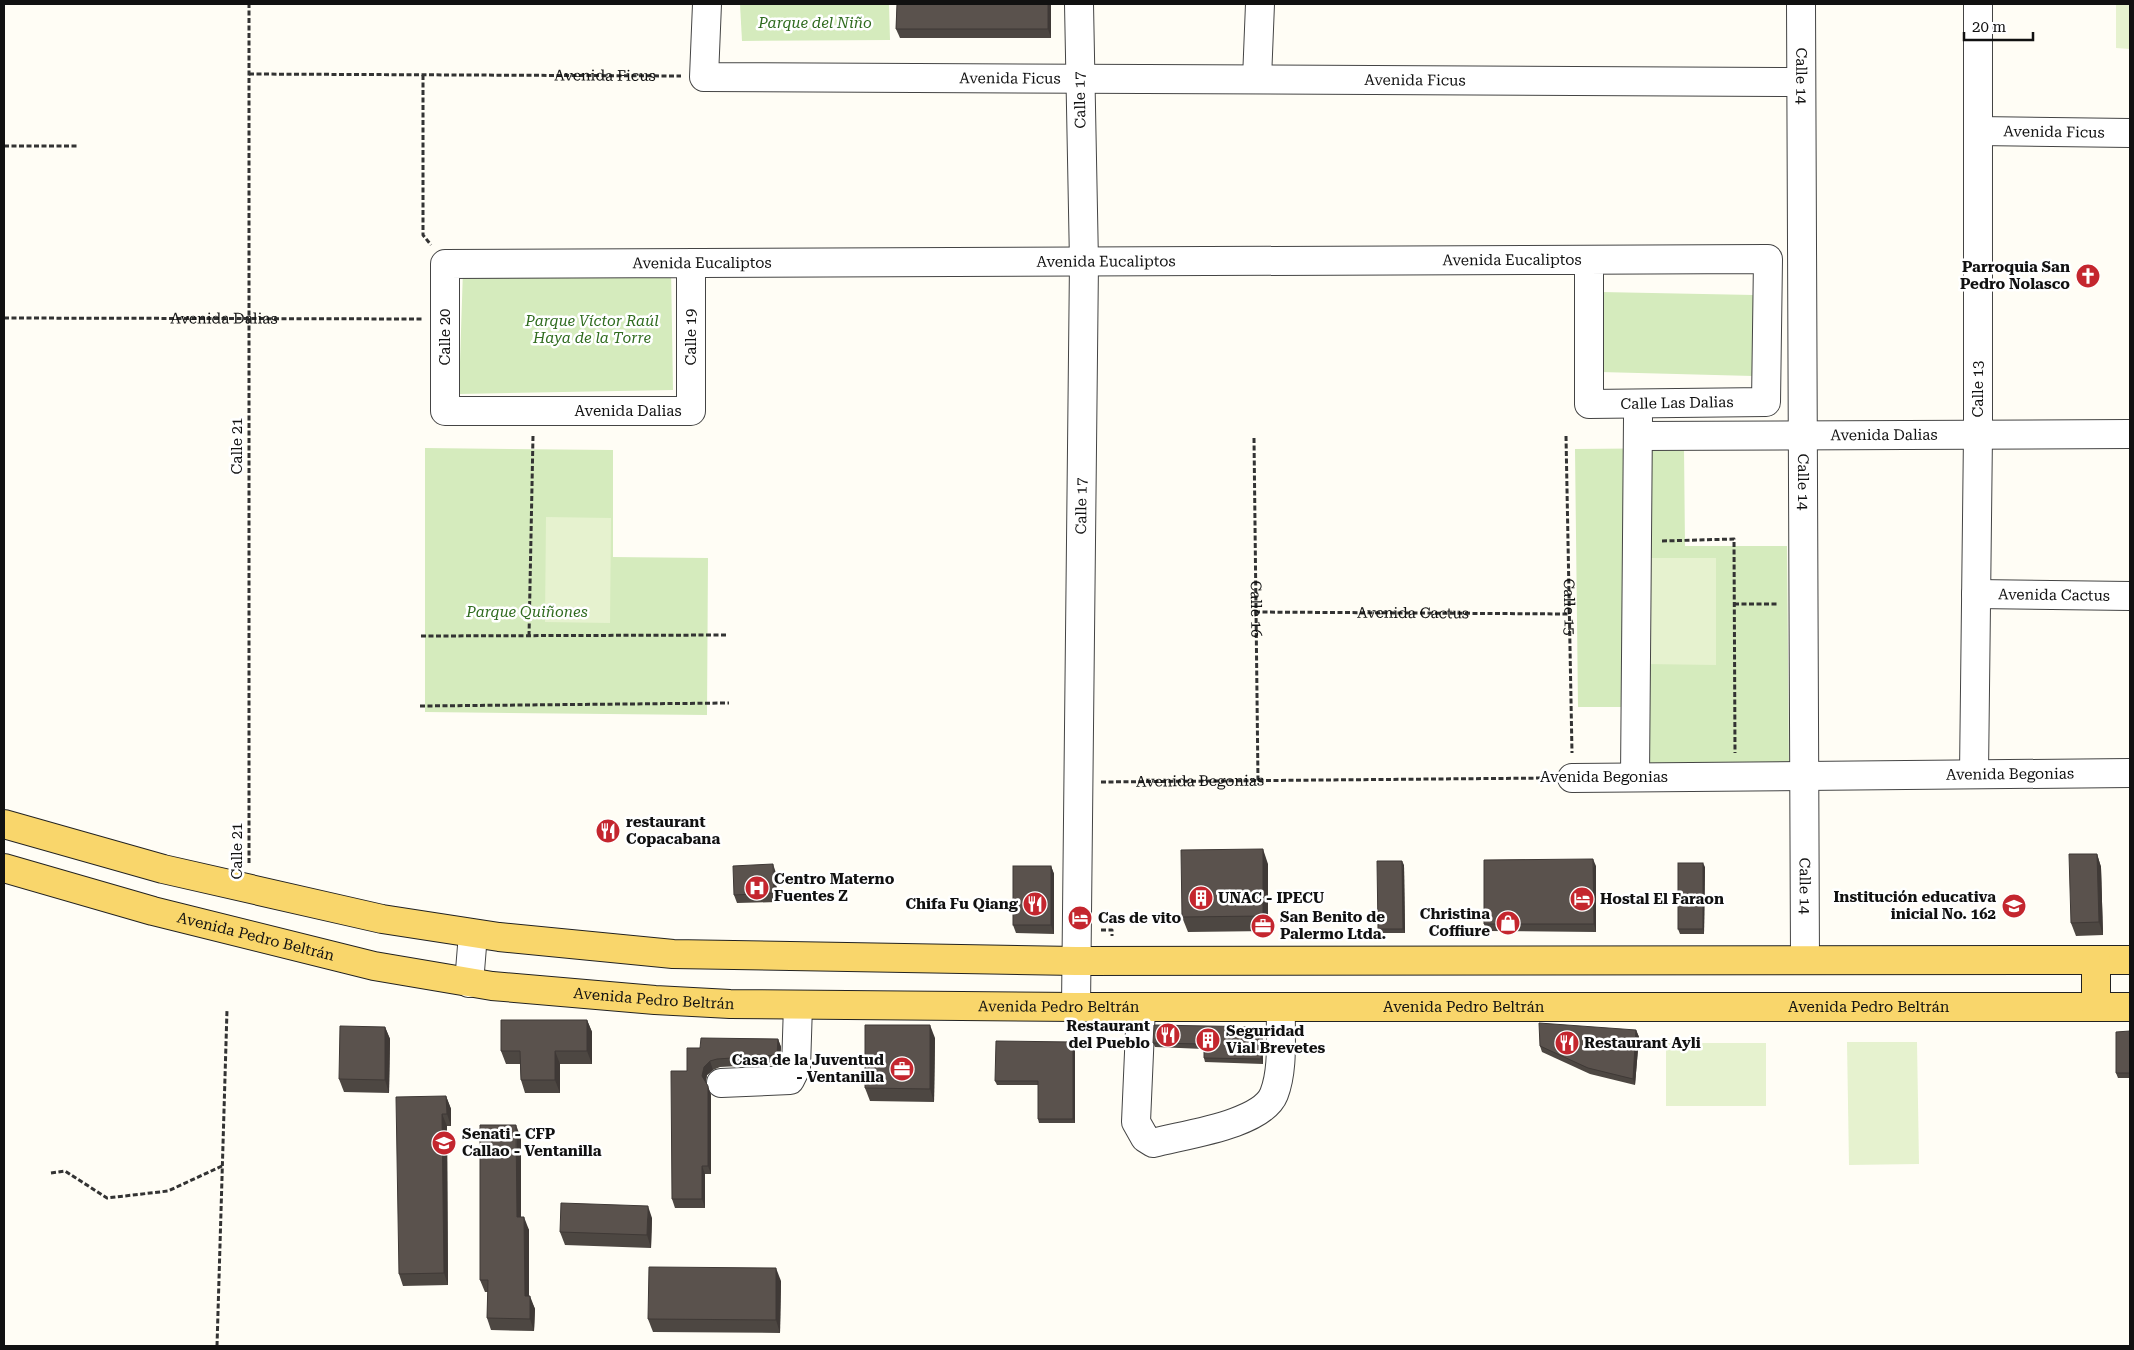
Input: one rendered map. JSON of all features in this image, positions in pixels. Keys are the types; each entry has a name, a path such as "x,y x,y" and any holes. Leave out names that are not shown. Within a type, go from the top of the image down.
{"main road":[{"path":"4,824 78,846 382,919 473,934 672,954 1076,961 2130,960"},
{"name":"Avenida Pedro Beltrán","path":"4,868 232,932 374,966 470,983 655,1000 730,1004 1076,1007 2130,1007"},
{"path":"2096,960 2096,1007"}],"street":[{"path":"704,77 707,4"},
{"name":"Calle 17","path":"1076,1007 1084,262 1078,4"},
{"path":"1257,79 1260,4"},
{"name":"Calle 14","path":"1801,4 1806,959"},
{"name":"Calle 13","path":"1974,774 1978,434 1978,4"},
{"name":"Avenida Ficus","path":"704,77 1801,82"},
{"name":"Avenida Ficus","path":"1978,131 2130,134"},
{"name":"Avenida Eucaliptos","path":"445,264 1768,259 1766,402"},
{"name":"Calle Las Dalias","path":"1589,260 1589,404 1766,402"},
{"name":"Calle 19","path":"691,263 691,411"},
{"name":"Calle 20","path":"445,264 445,410"},
{"path":"1635,777 1637,404"},
{"name":"Avenida Dalias","path":"445,410 691,411"},
{"name":"Avenida Dalias","path":"1638,436 2130,434"},
{"name":"Avenida Cactus","path":"1976,594 2130,596"},
{"name":"Avenida Begonias","path":"1572,778 2130,773"},
{"path":"470,983 473,934"},
{"path":"721,1083 790,1080 793,1078 796,1068 798,1005"},
{"path":"1140,1007 1136,1122 1145,1138 1152,1142 1234,1123 1263,1108 1273,1096 1278,1080 1281,1007"}],"path":[{"name":"Calle 21","path":"249,4 249,888"},
{"name":"Avenida Ficus","path":"249,74 704,77"},
{"path":"423,75 424,234 445,264"},
{"path":"4,146 79,146"},
{"name":"Avenida Dalias","path":"4,318 445,320"},
{"path":"529,636 533,435"},
{"name":"Calle 15","path":"1566,436 1572,778"},
{"name":"Calle 16","path":"1254,438 1258,780"},
{"path":"1637,542 1734,539 1735,776"},
{"path":"1734,604 1804,604"},
{"name":"Avenida Cactus","path":"1255,612 1570,614"},
{"path":"420,636 728,635"},
{"path":"420,706 729,703"},
{"name":"Avenida Begonias","path":"1078,782 1572,778"},
{"path":"217,1346 227,1010"},
{"path":"50,1173 65,1170 107,1198 168,1191 222,1166"}],"green space":[{"name":"Parque del Niño","path":"740,4 889,4 890,40 742,41"},
{"path":"2116,4 2130,4 2130,49 2116,48"},
{"name":"Parque Víctor Raúl Haya de la Torre","path":"671,267 673,390 459,394 463,269"},
{"path":"1601,292 1754,295 1753,376 1600,372"},
{"name":"Parque Quiñones","path":"425,448 613,450 613,557 708,558 707,715 425,712"},
{"path":"1684,448 1685,546 1787,546 1789,765 1644,766 1643,707 1578,707 1575,449"},
{"path":"546,517 611,518 610,623 545,622"},
{"path":"1645,558 1716,558 1716,665 1645,664"},
{"path":"1847,1042 1917,1042 1919,1164 1849,1165"},
{"path":"1666,1043 1766,1043 1766,1106 1666,1106"}],"building":[{"path":"897,4 1048,4 1048,29 896,29"},
{"path":"1263,849 1263,916 1182,917 1181,850"},
{"path":"2069,854 2097,854 2099,922 2071,923"},
{"path":"1593,859 1594,924 1484,924 1484,860"},
{"path":"1377,861 1402,861 1403,929 1378,929"},
{"path":"1678,863 1703,863 1703,929 1678,929"},
{"name":"Centro Materno Fuentes Z","path":"773,864 774,893 734,895 733,866"},
{"name":"Chifa Fu Qiang","path":"1013,866 1051,866 1051,925 1013,925"},
{"path":"501,1020 587,1020 587,1051 555,1051 555,1080 521,1080 520,1051 501,1051"},
{"path":"1539,1023 1636,1030 1633,1079 1588,1068 1540,1046"},
{"name":"Casa de la Juventud - Ventanilla","path":"865,1025 930,1025 930,1089 865,1088"},
{"name":"Seguridad Vial Brevetes","path":"1154,1025 1262,1027 1261,1059 1204,1058 1204,1044 1153,1043"},
{"path":"340,1026 385,1027 385,1080 339,1079"},
{"path":"2130,1031 2130,1073 2116,1073 2116,1032"},
{"path":"701,1038 778,1039 777,1055 717,1059 710,1061 704,1067 702,1076 708,1086 708,1166 702,1166 702,1199 672,1199 671,1071 687,1071 687,1048 700,1048"},
{"path":"996,1041 1073,1042 1073,1119 1038,1119 1038,1081 995,1081"},
{"path":"446,1096 447,1114 442,1114 444,1273 399,1274 396,1097"},
{"path":"480,1125 516,1125 517,1217 524,1217 525,1296 530,1296 530,1319 487,1318 488,1280 480,1280"},
{"path":"561,1203 648,1206 647,1235 560,1232"},
{"path":"649,1267 776,1268 776,1320 648,1319"}],"place":[{"name":"Parroquia San Pedro Nolasco","path":"2088,276"},
{"name":"restaurant Copacabana","path":"608,831"},
{"name":"Centro Materno Fuentes Z","path":"757,888"},
{"name":"UNAC - IPECU","path":"1201,898"},
{"name":"Hostal El Faraon","path":"1582,899"},
{"name":"Chifa Fu Qiang","path":"1035,904"},
{"name":"Institución educativa inicial No. 162","path":"2014,906"},
{"name":"Cas de vito","path":"1080,918"},
{"name":"Christina Coffiure","path":"1508,923"},
{"name":"San Benito de Palermo Ltda.","path":"1263,926"},
{"name":"Restaurant del Pueblo","path":"1168,1035"},
{"name":"Seguridad Vial Brevetes","path":"1208,1040"},
{"name":"Restaurant Ayli","path":"1567,1043"},
{"name":"Casa de la Juventud - Ventanilla","path":"902,1069"},
{"name":"Senati - CFP Callao - Ventanilla","path":"444,1143"}]}
